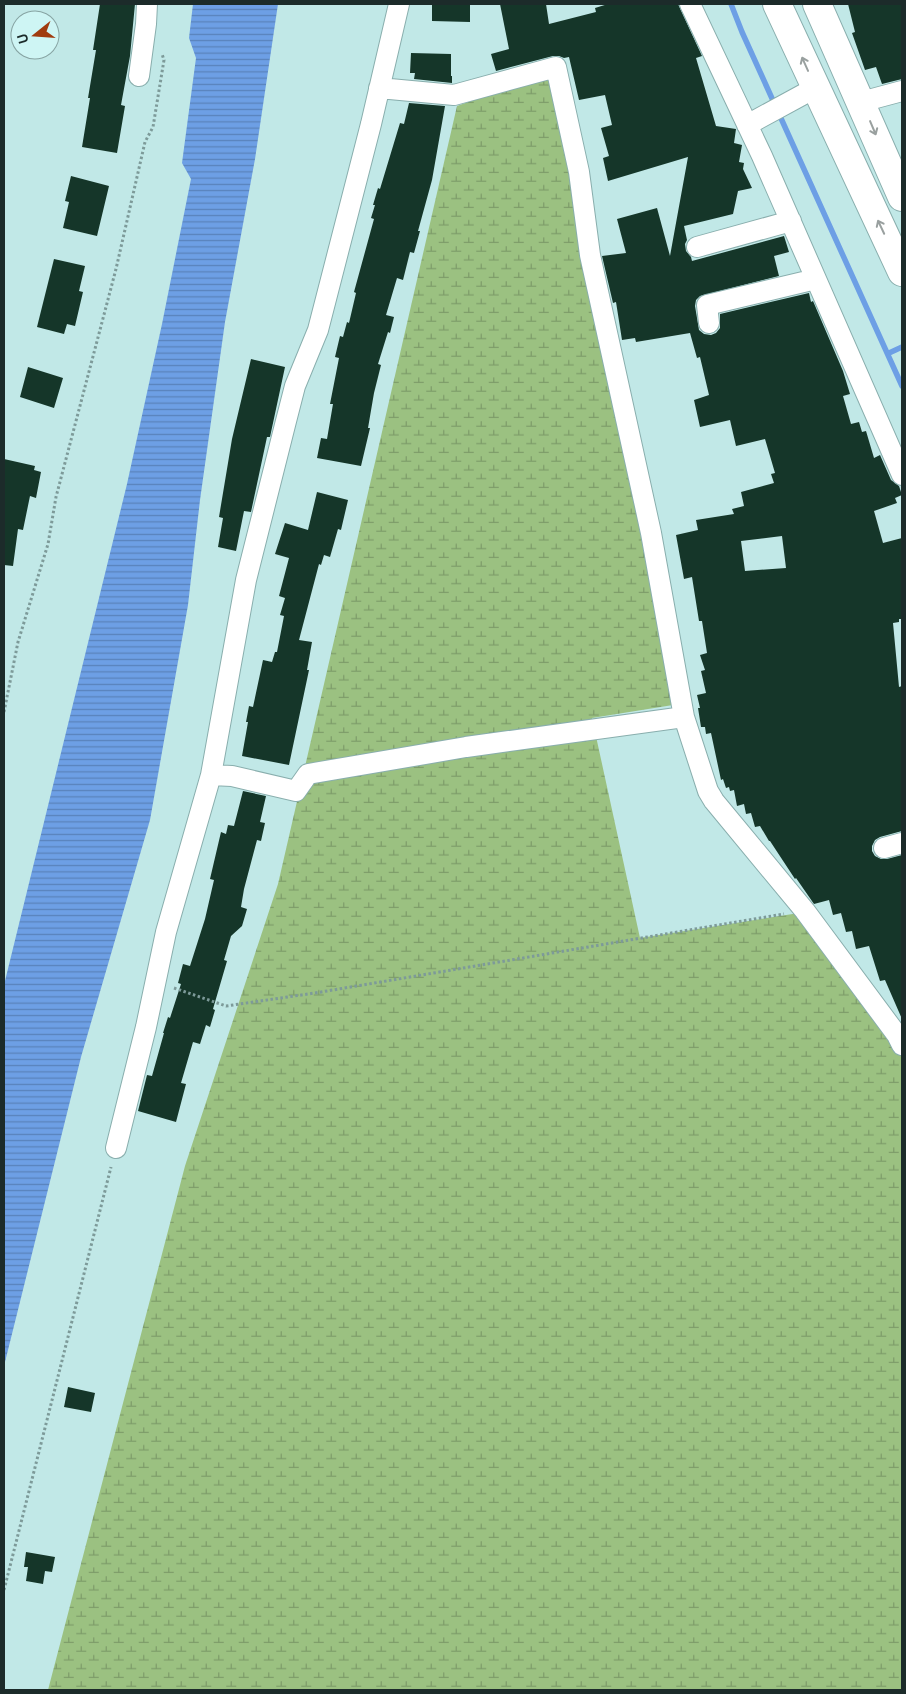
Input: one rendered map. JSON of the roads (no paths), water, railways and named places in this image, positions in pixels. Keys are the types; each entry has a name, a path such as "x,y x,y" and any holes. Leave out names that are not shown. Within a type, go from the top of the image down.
{"highway":[{"path":"777,4 810,92 902,272"},
{"path":"817,4 902,197"}],"street":[{"path":"139,76 147,4"},
{"path":"116,1148 146,1027 166,932 211,775 246,580 295,386 318,330 399,4"},
{"path":"690,4 750,122 790,221 901,468"},
{"path":"379,88 454,95 556,67 579,172 590,255 651,533 684,717 708,791 714,801 805,911 897,1035 902,1045"},
{"path":"861,102 902,91"},
{"path":"750,122 810,92"},
{"path":"697,247 790,221"},
{"path":"709,323 707,305 816,279"},
{"path":"211,775 232,776 296,791 308,774 466,747 684,717"}],"water":[{"path":"193,4 278,4 255,159 225,322 200,500 188,605 150,820 81,1057 4,1366 4,985 127,484 191,179 182,163 196,58 189,38"}],"waterway":[{"path":"731,4 902,386"},
{"path":"889,353 902,347"}]}
